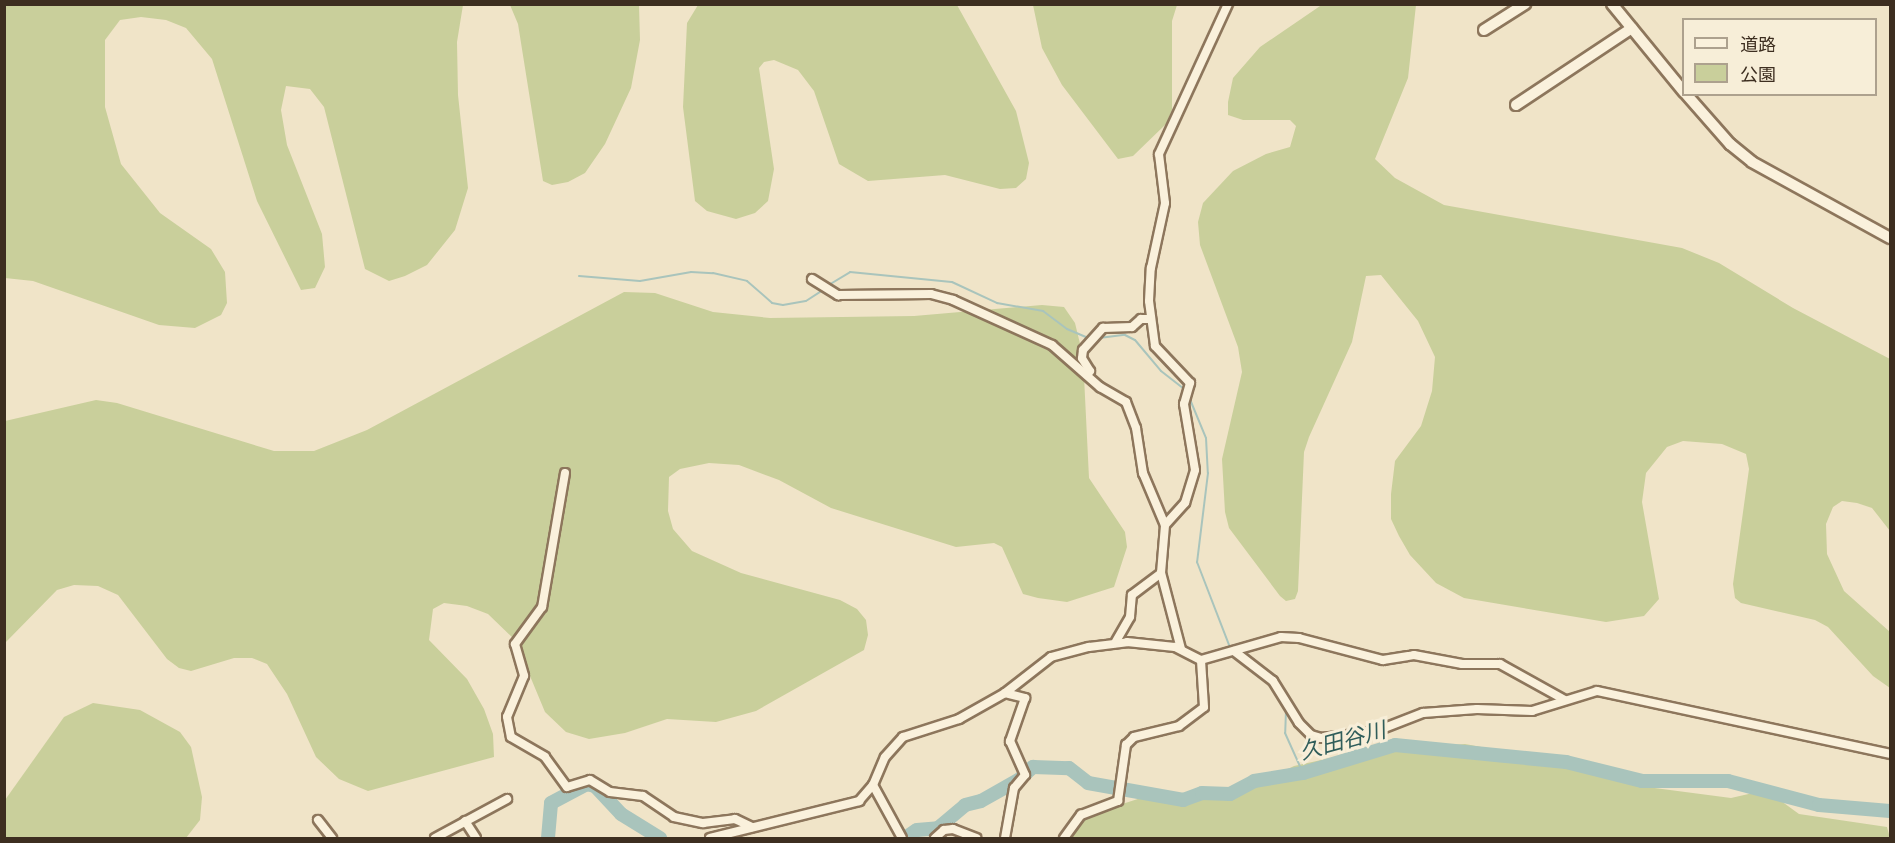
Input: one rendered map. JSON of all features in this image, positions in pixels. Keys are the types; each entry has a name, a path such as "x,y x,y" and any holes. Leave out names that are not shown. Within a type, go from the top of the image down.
{"street":[{"path":"1165,525 1185,503 1195,470 1184,404 1190,384 1155,346 1150,319 1151,268 1165,203 1159,154 1228,4"},
{"path":"1484,30 1525,4"},
{"path":"1612,4 1682,89"},
{"path":"1516,105 1632,28"},
{"path":"1688,96 1730,144 1752,162 1890,238"},
{"path":"812,279 838,295 931,294 953,300 1052,345 1100,387 1119,396 1132,413 1143,473 1165,525 1161,573 1181,649"},
{"path":"1088,375 1090,371 1082,358 1083,350 1102,328 1132,327 1142,319 1150,319"},
{"path":"565,473 542,607 515,644 524,676 507,717 511,737 544,757 567,787 590,780 610,792 643,796 674,817 703,823 735,819 752,827"},
{"path":"1115,643 1130,616 1132,595 1161,573"},
{"path":"710,838 859,801 873,785 885,757 903,738 946,725 1005,693 1061,652 1115,643 1181,649 1201,660 1290,638 1383,660 1414,655 1462,664 1488,662 1500,664 1565,700"},
{"path":"1234,651 1273,681 1299,723 1311,735 1321,738 1374,732 1423,713 1477,709 1532,711 1597,691 1890,754"},
{"path":"1064,838 1081,815 1118,801 1121,797 1126,745 1134,738 1179,726 1204,707 1201,660"},
{"path":"1005,693 1025,698 1010,741 1025,775 1014,788 1005,838"},
{"path":"873,785 902,838"},
{"path":"435,838 507,799"},
{"path":"318,820 332,838"},
{"path":"465,821 476,838"},
{"path":"935,838 953,829 976,838"}],"green space":[{"path":"5,4 463,5 457,42 458,95 468,188 455,230 427,265 405,276 389,281 365,269 324,107 310,89 286,86 281,110 287,145 322,234 325,267 315,288 301,290 257,201 212,59 186,28 166,20 141,17 120,20 105,40 105,107 121,164 160,213 211,249 225,272 227,303 221,315 195,328 159,325 33,281 5,278"},
{"path":"1323,4 1416,5 1408,78 1375,159 1395,178 1444,205 1682,248 1719,263 1793,308 1890,359 1890,531 1872,508 1842,501 1833,507 1826,524 1827,554 1844,591 1890,632 1890,688 1873,676 1828,627 1815,620 1741,603 1735,598 1733,584 1749,469 1746,454 1722,444 1683,441 1667,447 1646,473 1642,502 1659,599 1644,616 1606,622 1464,598 1436,583 1410,555 1391,519 1395,461 1421,426 1432,391 1435,357 1418,321 1381,275 1366,276 1352,342 1304,452 1298,591 1295,599 1286,601 1280,596 1229,528 1225,512 1222,459 1242,372 1238,347 1200,245 1198,222 1203,203 1233,171 1266,154 1290,147 1296,126 1290,120 1243,120 1228,115 1233,78 1260,47"},
{"path":"510,5 639,5 640,40 631,88 605,144 585,173 568,182 552,185 543,181 518,24"},
{"path":"698,5 957,5 1016,111 1029,163 1026,179 1016,188 1000,189 945,175 868,181 839,164 814,91 798,70 774,60 764,62 759,68 774,169 768,201 755,213 736,219 707,211 695,201 683,107 687,23"},
{"path":"1033,5 1177,5 1172,21 1172,110 1166,124 1133,156 1118,159 1062,85 1042,48"},
{"path":"624,292 655,293 713,312 770,318 914,316 1042,305 1064,307 1075,323 1083,356 1089,478 1125,532 1127,547 1114,587 1067,602 1023,594 1002,547 994,543 956,547 831,508 779,480 739,465 709,463 680,469 669,477 668,511 673,529 692,551 741,573 840,600 857,609 866,620 868,635 864,650 756,711 716,722 667,719 625,733 589,739 566,732 545,712 515,640 488,614 467,606 444,603 433,609 429,640 467,679 484,709 493,734 494,757 368,791 339,779 316,757 287,694 267,664 252,658 234,658 191,671 179,668 167,659 118,595 98,586 74,585 57,590 5,643 5,421 96,400 117,403 274,451 314,451 367,430"},
{"path":"93,703 140,710 180,732 191,747 202,797 200,820 186,838 5,838 5,800 64,717"},
{"path":"1465,744 1551,760 1647,787 1731,798 1766,790 1799,814 1887,827 1890,838 1066,838 1076,822 1088,815 1144,797 1178,802 1204,795 1233,796 1294,766 1353,753"}],"waterway":[{"path":"579,276 640,281 691,272 713,273 747,281 772,303 783,305 806,301 823,290"},
{"path":"827,286 850,272 952,282 997,303 1043,311 1067,329 1090,339"},
{"path":"1099,338 1125,335 1135,340 1161,371 1185,390"},
{"path":"1189,397 1206,438 1208,473 1197,562 1231,650"},
{"path":"1234,655 1262,678"},
{"path":"1286,710 1285,733 1303,773"},
{"name":"久田谷川","path":"905,838 917,830 938,828 965,805 981,801 1020,779 1033,767 1069,768 1088,783 1183,800 1202,793 1230,794 1254,781 1303,773 1395,745 1566,762 1642,781 1728,781 1819,805 1890,811"},
{"name":"久田谷川","path":"548,838 551,803 586,784 595,786 621,814 660,838"}]}
